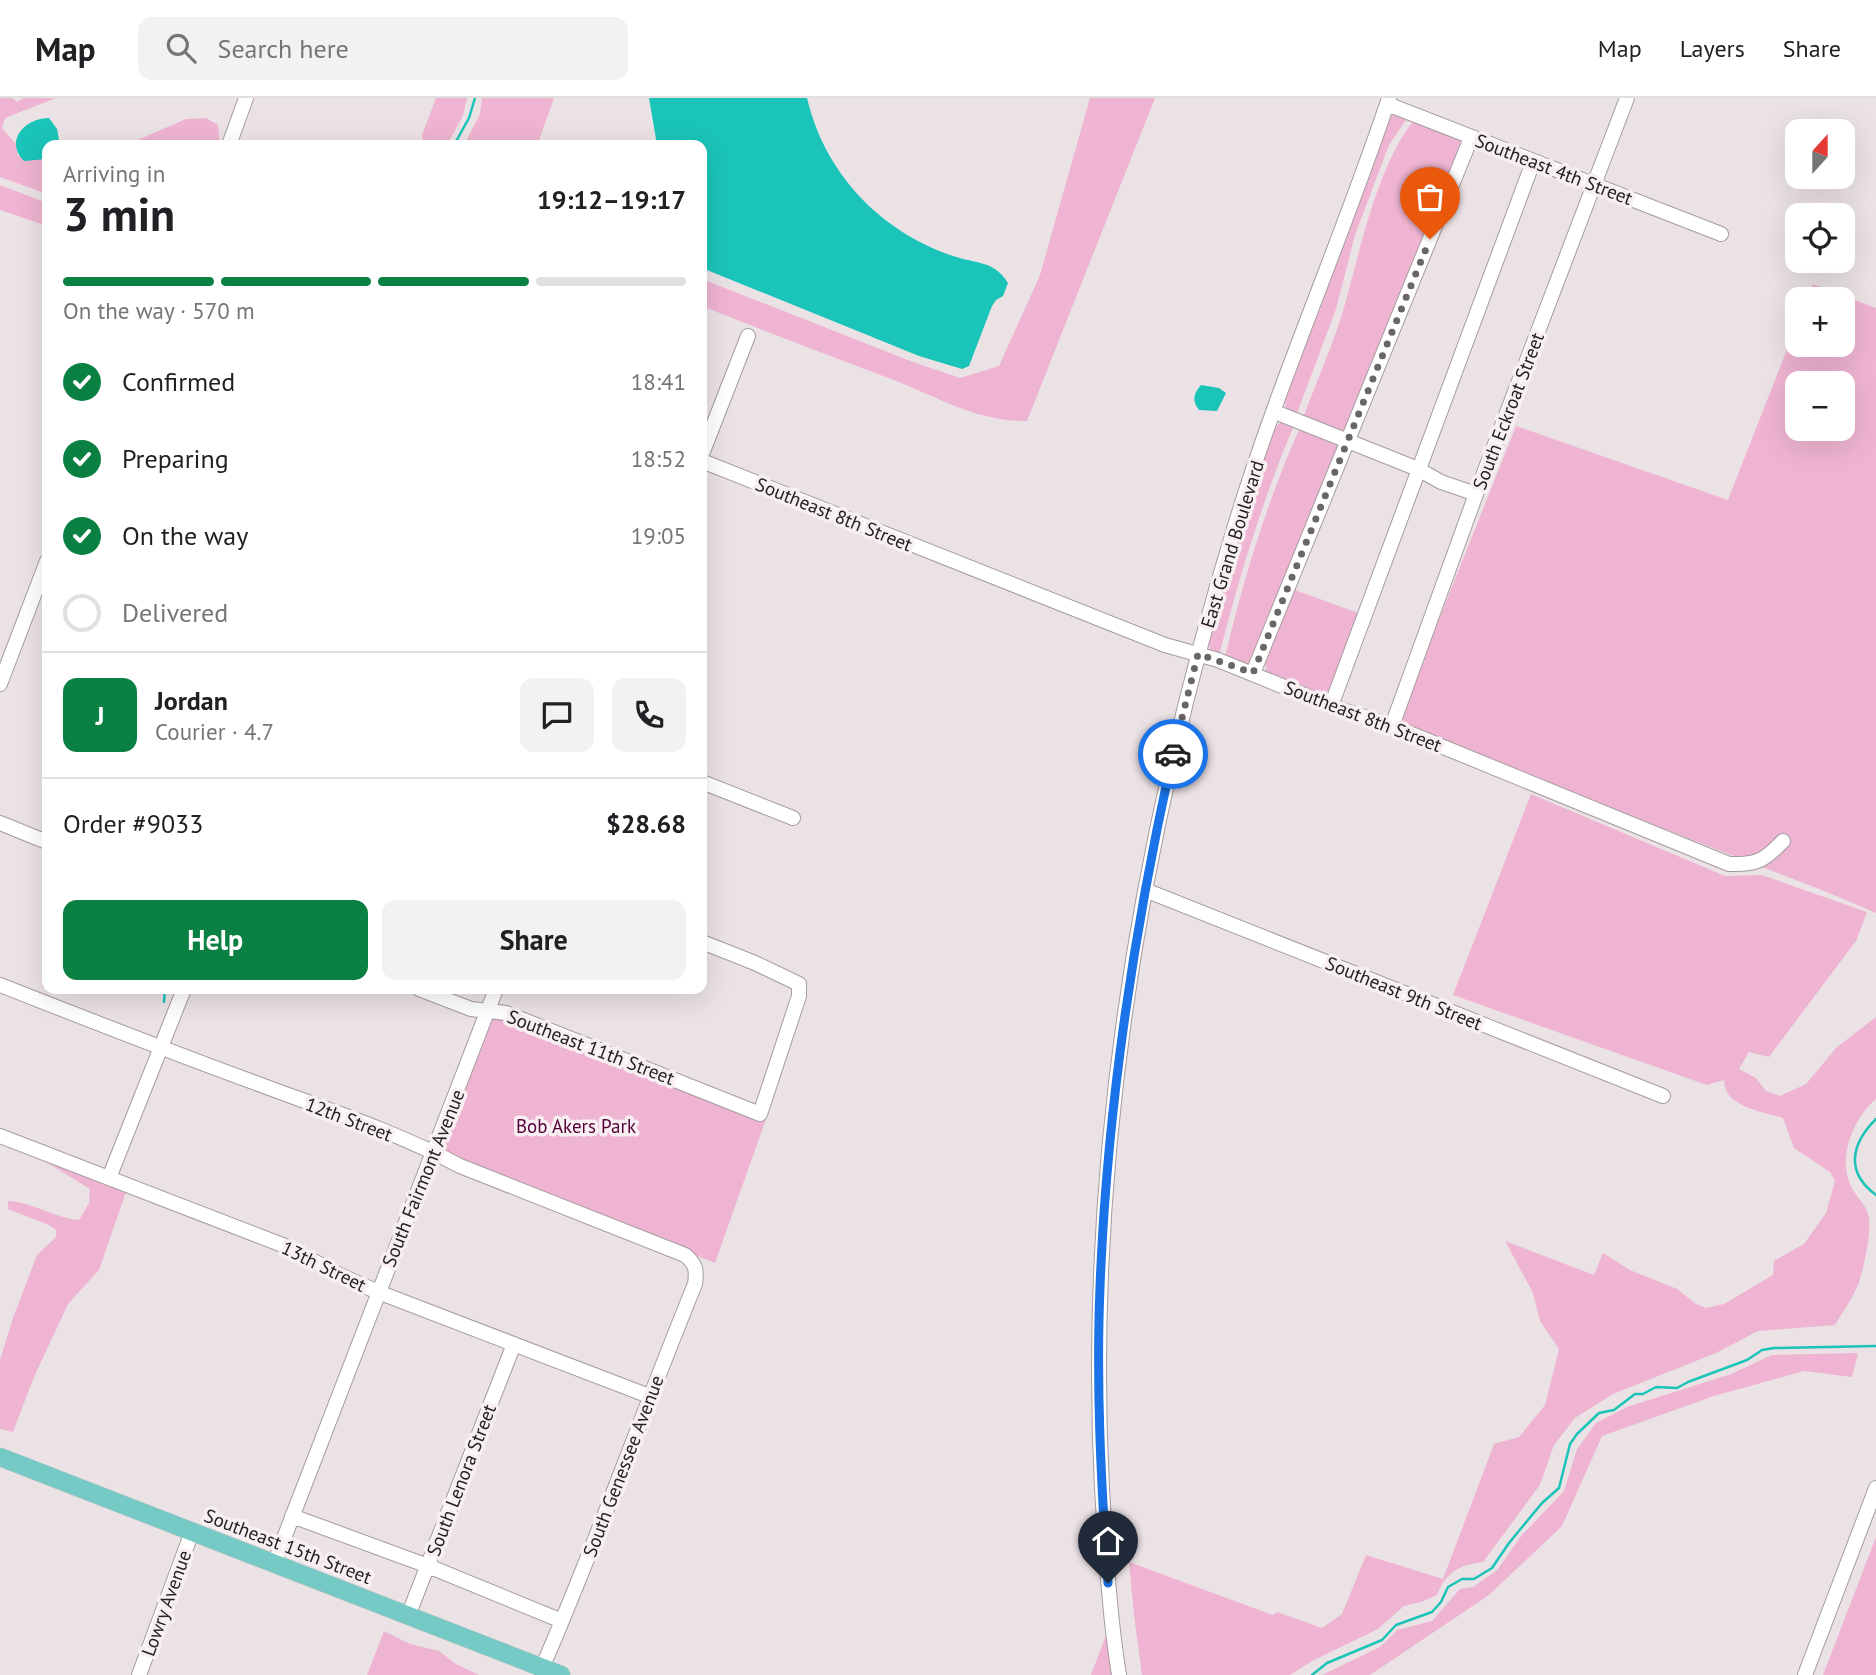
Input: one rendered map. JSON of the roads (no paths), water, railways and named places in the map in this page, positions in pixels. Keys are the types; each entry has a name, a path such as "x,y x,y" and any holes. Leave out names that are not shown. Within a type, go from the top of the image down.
{"main road":[{"name":"Southeast 15th Street","path":"0,1457 561,1675"}],"street":[{"path":"231,140 246,98"},
{"name":"South Eckroat Street","path":"1392,726 1476,494 1627,98"},
{"name":"Southeast 4th Street","path":"1388,101 1471,138 1721,234"},
{"name":"East Grand Boulevard","path":"1119,1675 1108,1583 1101,1460 1100,1287 1116,1082 1145,890 1163,798 1198,654 1237,520 1292,359 1388,101"},
{"path":"1253,673 1471,138"},
{"path":"1331,706 1533,162"},
{"path":"707,441 748,336"},
{"path":"1275,412 1418,469 1441,482 1476,494"},
{"name":"Southeast 8th Street","path":"707,463 1165,645 1253,673 1331,706 1392,726 1729,864 1750,865 1769,856 1783,841"},
{"path":"0,684 42,574"},
{"path":"707,784 793,818"},
{"path":"0,823 42,840"},
{"name":"Southeast 9th Street","path":"1145,890 1663,1096"},
{"name":"Southeast 11th Street","path":"432,994 471,1009 506,1013 760,1114 799,996 799,984 707,944"},
{"name":"12th Street","path":"0,985 338,1113 434,1152 460,1166 685,1255 694,1262"},
{"path":"109,1178 182,994"},
{"name":"South Fairmont Avenue","path":"274,1564 494,994"},
{"name":"13th Street","path":"0,1136 285,1246 344,1278 378,1292 649,1396"},
{"name":"South Genessee Avenue","path":"542,1668 695,1284 697,1273 694,1262"},
{"name":"South Lenora Street","path":"408,1616 514,1344"},
{"path":"1805,1675 1876,1488"},
{"path":"292,1516 428,1566 562,1621"},
{"name":"Lowry Avenue","path":"139,1675 192,1532"}],"water":[{"path":"649,98 807,98 815,126 827,151 859,196 879,215 927,245 953,256 991,266 1008,283 1003,296 992,306 969,366 962,369 919,356 707,270 707,140 656,140"},
{"path":"49,118 57,129 59,140 42,140 42,159 24,161 18,153 17,139 25,126"},
{"path":"1201,385 1219,388 1226,393 1217,411 1199,410 1197,407 1194,398"}],"waterway":[{"path":"457,140 469,118 475,98"},
{"path":"164,1002 165,994"},
{"path":"1876,1119 1861,1138 1855,1158 1859,1177 1876,1195"},
{"path":"1312,1675 1327,1663 1382,1640 1396,1625 1432,1612 1441,1602 1448,1587 1462,1579 1474,1579 1492,1568 1542,1503 1559,1488 1570,1444 1599,1413 1614,1410 1635,1394 1643,1394 1656,1387 1677,1388 1747,1360 1762,1350 1876,1346"}],"park label":[{"name":"Bob Akers Park","path":"576,1126"}]}
